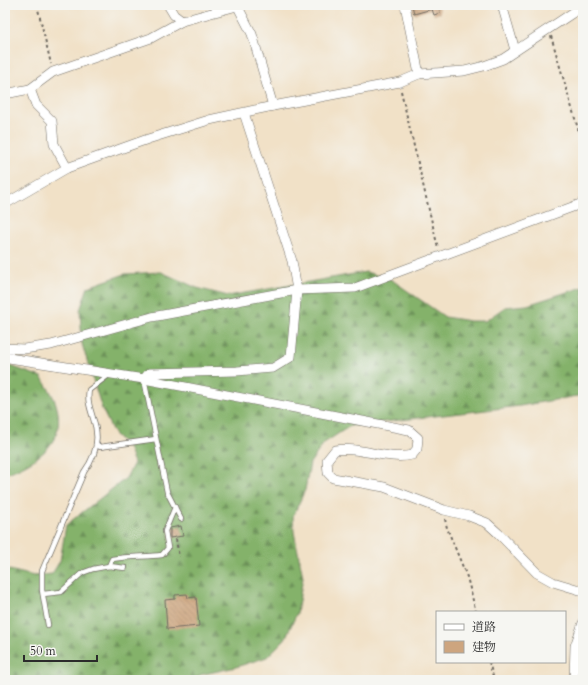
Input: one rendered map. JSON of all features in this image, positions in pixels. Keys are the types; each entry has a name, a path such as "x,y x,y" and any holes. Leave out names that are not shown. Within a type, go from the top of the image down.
{"street":[{"path":"168,5 174,15 182,21"},
{"path":"5,94 30,88 53,72 151,38 182,21 237,5 252,34 273,106"},
{"path":"405,5 419,74"},
{"path":"502,5 515,50"},
{"path":"5,204 66,168 209,120 273,106 400,82 419,74 464,71 484,66 504,58 583,6"},
{"path":"30,88 36,105 52,121 54,144 66,168"},
{"path":"144,379 149,373 244,371 273,368 283,364 290,357 293,349 297,290 292,261 244,113"},
{"path":"5,348 24,349 51,345 152,317 297,290 355,288 583,203"},
{"path":"5,355 9,358 112,373 409,430 418,438 417,449 412,455 395,456 351,448 335,450 327,460 328,472 333,478 384,487 444,510 469,516 487,524 498,532 537,574 553,582 583,591"},
{"path":"574,680 575,646 583,623"}],"lane":[{"path":"48,625 43,594 42,571 84,472 91,463 98,440 94,420 89,406 89,390 112,373"},
{"path":"144,379 167,492 181,519"},
{"path":"96,444 100,448 156,439"},
{"path":"109,566 112,560 133,556 141,558 162,555 168,548 165,531 175,507"},
{"path":"43,594 61,592 82,573 93,569 109,566 125,568"}],"path":[{"path":"37,5 53,72"},
{"path":"548,28 553,39 583,146"},
{"path":"400,82 440,257"},
{"path":"444,510 447,528 467,577 476,611"},
{"path":"176,539 179,557"},
{"path":"489,663 494,680"}],"green space":[{"path":"161,272 197,288 228,296 366,272 392,280 445,317 470,321 485,321 505,307 527,305 583,287 583,395 520,406 350,426 324,443 310,463 305,490 293,516 294,532 303,577 297,613 285,639 267,657 236,667 200,675 193,680 5,680 5,569 34,576 52,574 60,561 66,525 126,478 134,463 128,447 114,434 102,409 82,344 80,310 88,287 125,274"},
{"path":"5,364 41,377 55,400 59,418 57,430 47,449 28,463 5,474"}],"building":[{"path":"412,5 439,5 440,13 434,15 432,9 414,14"},
{"path":"181,526 183,536 170,538 170,528"},
{"path":"187,594 188,598 196,597 199,626 167,629 165,600 175,599 175,595"}]}
